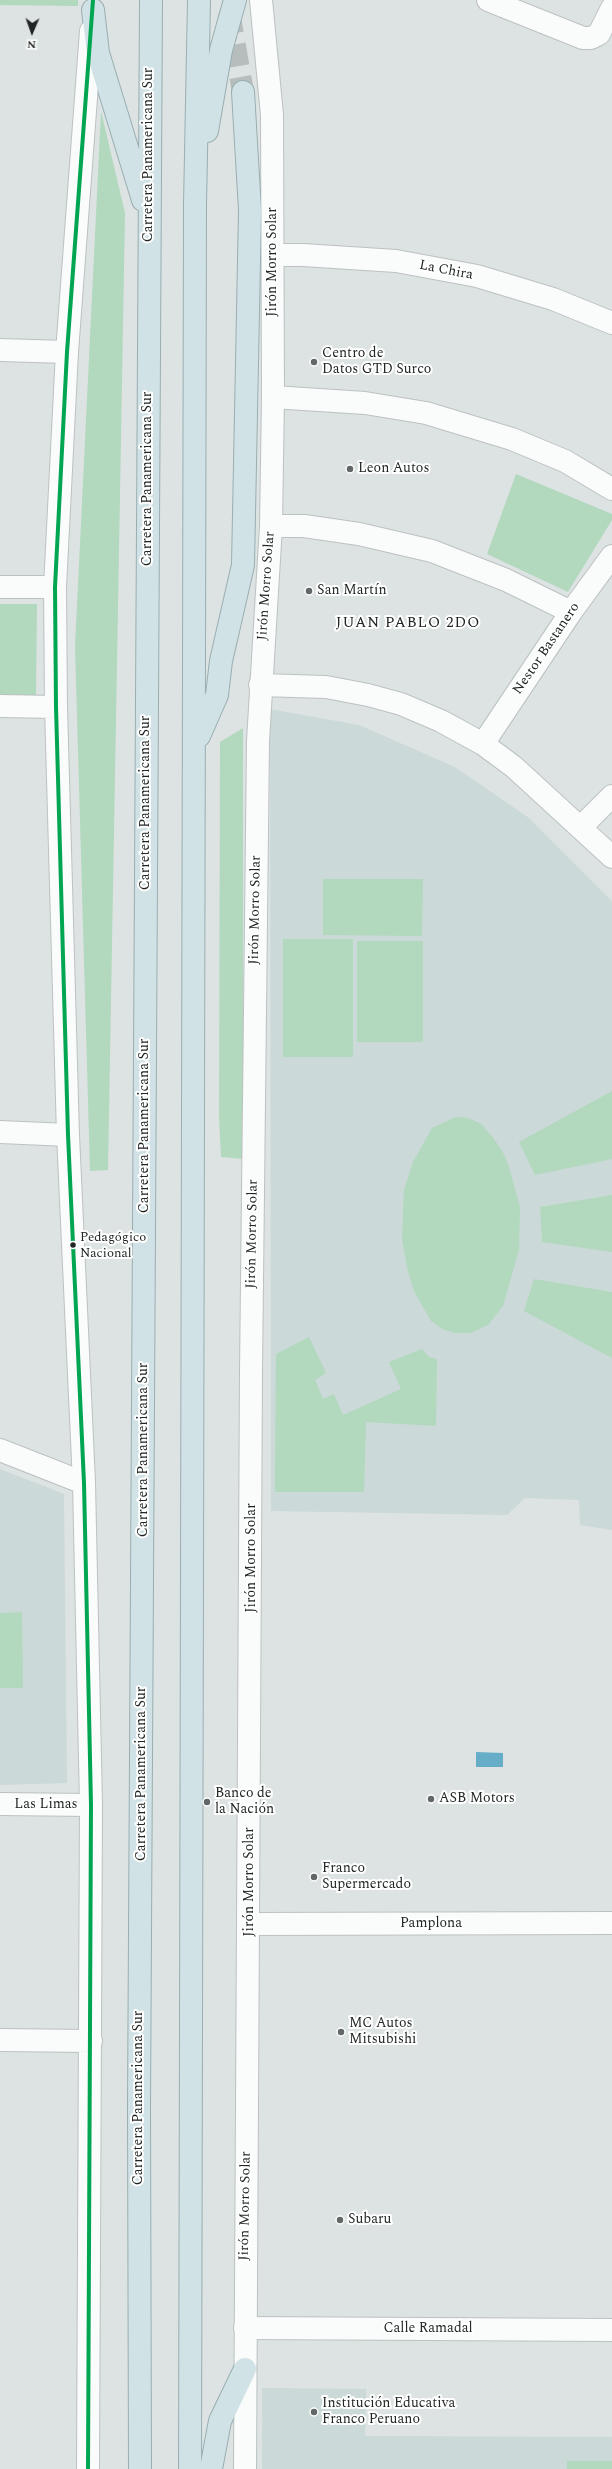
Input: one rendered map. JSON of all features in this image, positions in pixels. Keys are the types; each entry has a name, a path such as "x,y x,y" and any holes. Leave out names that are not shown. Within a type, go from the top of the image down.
{"highway":[{"name":"Carretera Panamericana Sur","path":"140,2469 139,2108 151,0"},
{"path":"190,2469 192,1103 196,744 195,205 198,0"},
{"path":"195,205 221,50 235,0"},
{"path":"93,10 98,53 149,221"},
{"path":"196,744 217,695 221,661 243,565 250,210 243,92"},
{"path":"211,2469 220,2421 245,2369"}],"street":[{"name":"Jirón Morro Solar","path":"245,2469 245,2328 250,1924 252,1372 260,685 271,526 273,397 272,116 261,0"},
{"path":"488,0 583,38 591,38 599,34 612,8"},
{"path":"88,2469 92,2041 91,1805 84,1483 68,1135 56,707 56,587 67,352 93,10"},
{"name":"La Chira","path":"273,255 302,255 396,261 477,276 553,299 612,323"},
{"path":"0,350 67,352"},
{"path":"273,397 365,402 426,413 512,439 565,461 612,489"},
{"path":"271,526 304,526 359,534 432,551 506,580 571,612"},
{"name":"Nestor Bastanero","path":"483,744 571,612 612,556"},
{"path":"0,587 56,587"},
{"path":"260,685 326,687 368,695 401,704 442,721 483,744 514,767 612,857"},
{"path":"0,706 56,707"},
{"path":"581,827 612,796"},
{"path":"0,1132 68,1135"},
{"path":"0,1450 84,1483"},
{"name":"Las Limas","path":"0,1804 91,1805"},
{"name":"Pamplona","path":"250,1924 612,1924"},
{"path":"0,2040 92,2041"},
{"name":"Calle Ramadal","path":"245,2328 612,2330"}],"shaded area":[{"path":"270,709 359,725 455,767 529,818 612,901 612,1530 580,1525 579,1500 525,1498 507,1515 271,1511"},
{"path":"0,1469 64,1494 67,1783 0,1785"},
{"name":"Institución Educativa Franco Peruano","path":"262,2388 366,2389 365,2436 612,2437 612,2469 262,2469"}],"green space":[{"path":"0,0 78,0 78,6 0,5"},
{"path":"101,111 125,213 108,1170 90,1171 75,646"},
{"path":"516,474 612,514 612,520 568,592 487,554"},
{"path":"0,604 37,604 36,695 0,695"},
{"path":"243,728 243,1159 221,1157 219,1117 220,742"},
{"path":"323,879 423,879 422,936 323,935"},
{"path":"283,939 353,939 353,1057 283,1057"},
{"path":"357,941 423,941 423,1042 357,1042"},
{"path":"612,1091 612,1159 535,1175 519,1142"},
{"path":"456,1117 468,1118 481,1124 501,1149 508,1164 520,1207 519,1250 503,1306 488,1325 471,1333 455,1333 444,1330 431,1321 414,1291 408,1271 402,1239 404,1190 413,1162 432,1128"},
{"path":"612,1195 612,1252 542,1242 540,1207"},
{"path":"534,1279 612,1292 612,1358 524,1311"},
{"path":"309,1337 326,1373 315,1380 323,1399 334,1394 343,1415 401,1389 389,1362 422,1349 429,1357 437,1359 436,1426 366,1422 364,1492 275,1492 276,1354"},
{"path":"22,1612 23,1688 0,1688 0,1613"},
{"path":"567,2461 612,2461 612,2469 567,2469"}],"water":[{"path":"476,1752 503,1753 503,1767 476,1767"}],"tunnel":[{"path":"229,12 243,92"}],"transit line":[{"path":"88,2469 91,1805 84,1483 68,1135 56,707 55,587 67,352 93,0"}],"place":[{"name":"Centro de Datos GTD Surco","path":"314,362"},
{"name":"Leon Autos","path":"350,469"},
{"name":"San Martín","path":"309,591"},
{"name":"Pedagógico Nacional","path":"73,1245"},
{"name":"ASB Motors","path":"431,1799"},
{"name":"Banco de la Nación","path":"207,1802"},
{"name":"Franco Supermercado","path":"314,1877"},
{"name":"MC Autos Mitsubishi","path":"341,2032"},
{"name":"Subaru","path":"340,2220"},
{"name":"Institución Educativa Franco Peruano","path":"314,2412"}],"district":[{"name":"JUAN PABLO 2DO","path":"408,624"}]}
